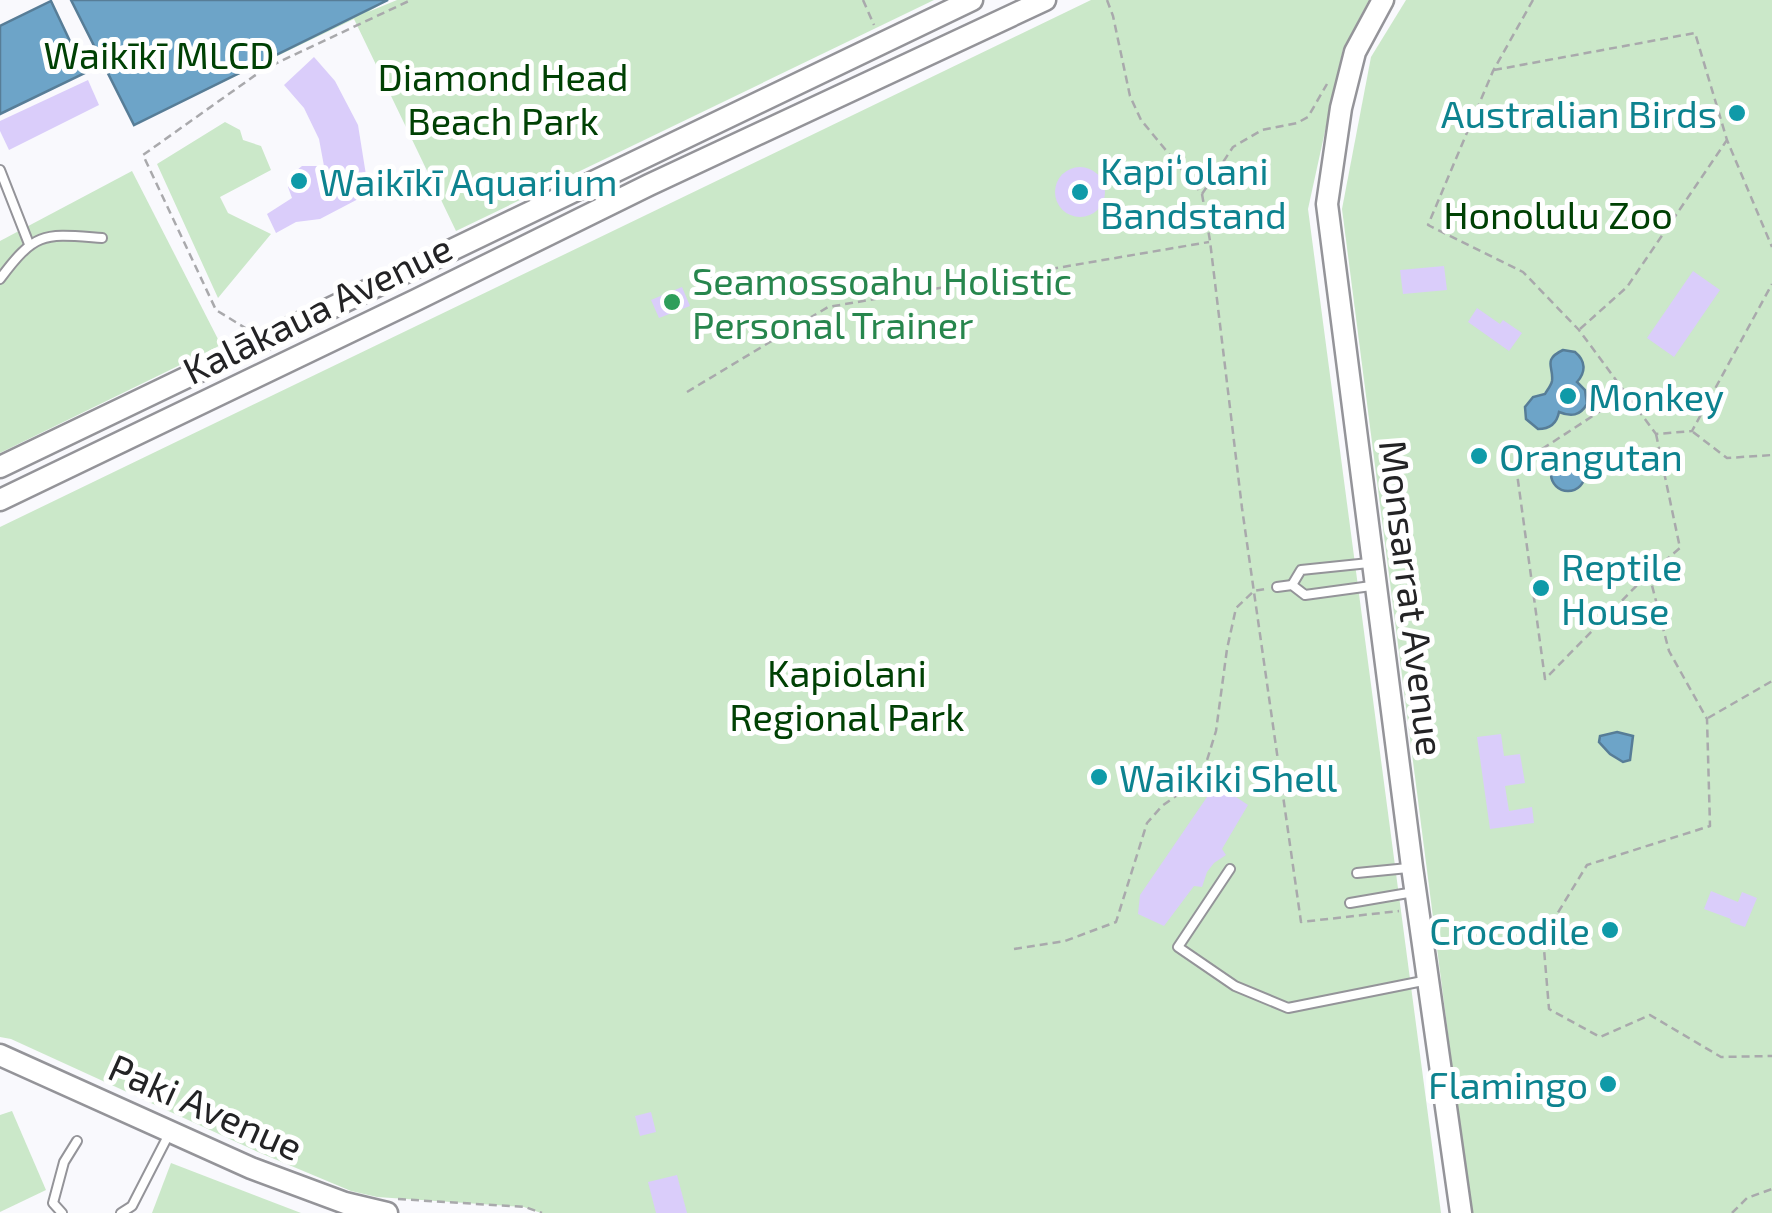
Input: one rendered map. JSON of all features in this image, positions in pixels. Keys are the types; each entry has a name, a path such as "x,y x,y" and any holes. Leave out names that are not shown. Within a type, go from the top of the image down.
{"street":[{"name":"Kalākaua Avenue","path":"0,467 972,0"},
{"name":"Kalākaua Avenue","path":"0,500 649,185 1044,0"},
{"name":"Monsarrat Avenue","path":"1383,0 1356,52 1341,108 1328,204 1460,1213"},
{"name":"Paki Avenue","path":"0,1054 251,1168 345,1203 391,1206"}],"lane":[{"path":"710,126 721,152"},
{"path":"0,170 30,244"},
{"path":"0,279 30,244 52,234 102,238"},
{"path":"402,274 416,300"},
{"path":"1292,585 1301,570 1373,562"},
{"path":"1276,587 1292,585 1305,595 1376,585"},
{"path":"1356,873 1412,868"},
{"path":"1230,869 1178,947 1235,986 1288,1008 1428,980"},
{"path":"1350,903 1415,892"},
{"path":"121,1213 132,1206 171,1131"},
{"path":"62,1213 53,1203 64,1162 77,1140"}],"path":[{"path":"245,330 216,310 143,154 264,70 411,0"},
{"path":"863,0 875,27"},
{"path":"1107,0 1114,16 1130,96 1140,120 1202,194 1301,922 1402,911"},
{"path":"1533,0 1493,71 1428,224 1524,272 1579,330 1656,434 1680,548 1648,574 1545,679 1516,466 1626,394"},
{"path":"1493,71 1695,33 1728,140 1772,247"},
{"path":"1202,194 1238,142 1262,130 1301,121 1313,111"},
{"path":"1579,330 1627,287 1728,140"},
{"path":"688,392 828,308 1210,242"},
{"path":"1692,432 1772,284"},
{"path":"1656,434 1692,432 1727,458 1772,455"},
{"path":"1648,574 1669,651 1707,719 1710,826 1587,865 1543,936 1549,1009 1600,1037 1650,1015 1720,1057 1772,1056"},
{"path":"1014,949 1065,941 1116,922 1147,823 1162,806 1197,781 1204,770 1216,731 1236,608 1254,591"},
{"path":"1707,719 1772,681"},
{"path":"1732,1213 1747,1198 1772,1189"},
{"path":"391,1206 524,1208 542,1213"}],"green space":[{"name":"Diamond Head Beach Park","path":"71,0 388,0 368,12 397,0 934,0 456,231 354,19 134,125"},
{"name":"Kapiolani Regional Park","path":"1091,0 1369,0 1343,49 1308,209 1441,1213 541,1213 524,1207 377,1197 351,1191 258,1152 0,1037 0,527"},
{"name":"Honolulu Zoo","path":"1406,0 1772,0 1772,1213 1471,1213 1342,209 1371,57"},
{"path":"225,122 240,130 243,140 261,146 271,170 220,197 228,213 271,234 218,298 157,164"},
{"path":"132,171 221,345 0,453 0,241"},
{"path":"12,1111 46,1190 0,1212 0,1115"},
{"path":"171,1163 301,1213 152,1213"}],"water":[{"name":"Waikīkī MLCD","path":"71,0 388,0 134,125"},
{"path":"51,1 85,73 0,114 0,26"},
{"path":"1563,350 1575,352 1583,363 1577,382 1585,390 1587,404 1575,414 1559,412 1553,425 1538,429 1526,419 1525,407 1533,397 1545,394 1552,381 1551,361"},
{"path":"1568,457 1580,462 1585,474 1580,486 1568,491 1556,486 1551,474 1556,462"},
{"path":"1617,732 1633,736 1630,760 1623,762 1599,742 1600,736"}],"building":[{"path":"314,57 335,81 358,125 366,175 372,174 374,189 360,192 362,197 320,219 296,222 276,233 267,214 292,198 288,187 291,175 302,166 324,166 319,139 304,108 284,85"},
{"path":"88,80 99,105 9,150 0,121"},
{"name":"Kapiʻolani Bandstand","path":"1080,167 1097,175 1105,192 1097,209 1080,217 1063,209 1055,192 1063,175"},
{"path":"1444,266 1447,290 1403,294 1400,270"},
{"path":"1693,271 1720,290 1674,357 1647,338"},
{"path":"682,287 690,306 659,318 651,300"},
{"path":"1477,308 1522,333 1509,351 1468,322"},
{"path":"1501,734 1504,756 1520,754 1525,783 1505,786 1509,811 1532,807 1534,823 1490,829 1477,737"},
{"name":"Waikiki Shell","path":"1221,787 1248,805 1222,849 1226,855 1214,863 1202,887 1194,886 1164,926 1138,914 1140,895 1207,797"},
{"path":"1711,891 1738,902 1742,892 1757,898 1745,927 1704,909"},
{"path":"651,1112 656,1132 640,1136 635,1116"},
{"path":"677,1175 687,1213 656,1213 648,1182"}],"place":[{"name":"Australian Birds","path":"1737,113"},
{"name":"Waikīkī Aquarium","path":"299,181"},
{"name":"Kapiʻolani Bandstand","path":"1080,192"},
{"name":"Seamossoahu Holistic Personal Trainer","path":"672,302"},
{"name":"Monkey","path":"1568,396"},
{"name":"Orangutan","path":"1479,456"},
{"name":"Reptile House","path":"1541,588"},
{"name":"Waikiki Shell","path":"1099,777"},
{"name":"Crocodile","path":"1610,930"},
{"name":"Flamingo","path":"1608,1084"}]}
